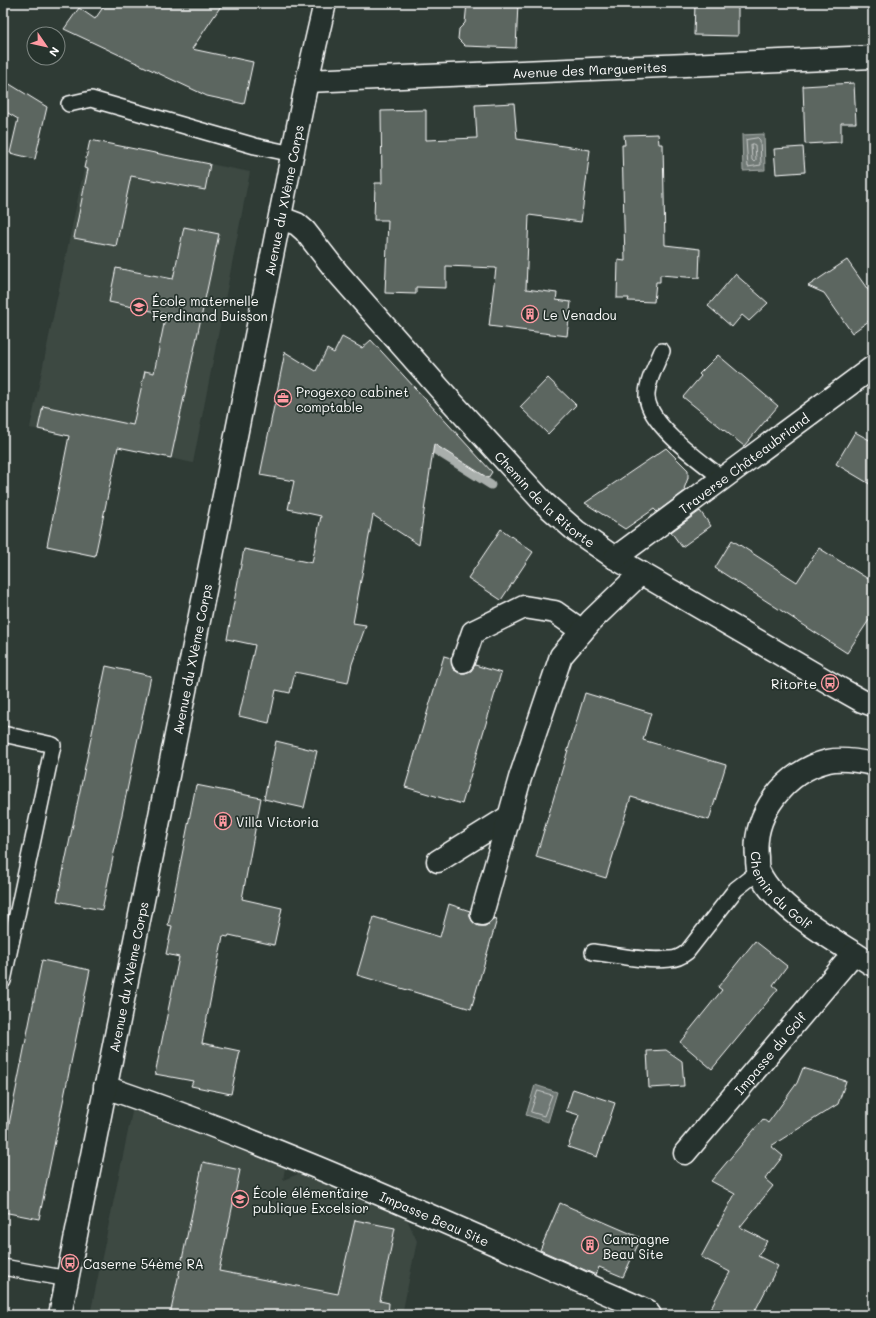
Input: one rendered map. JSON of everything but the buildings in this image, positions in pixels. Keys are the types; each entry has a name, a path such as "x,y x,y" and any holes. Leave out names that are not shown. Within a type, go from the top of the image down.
{"street":[{"name":"Avenue du XVème Corps","path":"60,1315 281,218 307,82 325,3"},
{"name":"Avenue des Marguerites","path":"307,82 873,57"},
{"name":"Chemin de la Ritorte","path":"281,218 297,224 305,231 337,272 430,378 544,503 576,531 615,558 836,687 862,701 873,705"},
{"name":"Traverse Châteaubriand","path":"615,558 873,367"},
{"path":"482,914 520,778 561,656 582,631 641,573"},
{"path":"463,662 473,632 524,606 555,612 582,631"},
{"name":"Chemin du Golf","path":"873,764 855,761 829,760 808,768 790,780 772,801 758,825 756,849 759,871 773,892 789,908 873,965"},
{"path":"438,861 510,816"},
{"name":"Impasse du Golf","path":"685,1153 854,953"},
{"name":"Impasse Beau Site","path":"105,1088 276,1150 627,1302 650,1315"}],"lane":[{"path":"69,104 92,99 255,146 293,154"},
{"path":"662,351 651,376 647,397 653,416 672,436 722,478"},
{"path":"3,734 53,745 3,981"},
{"path":"593,952 658,959 678,958 687,952 736,889 759,871"},
{"path":"3,1267 68,1279"}],"shaded area":[{"name":"École maternelle Ferdinand Buisson","path":"90,140 250,172 193,463 30,428"},
{"name":"École élémentaire publique Excelsior","path":"133,1107 286,1162 283,1180 306,1171 406,1217 417,1241 402,1315 90,1315"}],"water":[{"path":"764,134 765,170 743,171 742,135"},
{"path":"535,1085 557,1092 548,1122 526,1115"}],"waterway":[{"path":"422,444 437,451 491,485"}],"place":[{"name":"École maternelle Ferdinand Buisson","path":"139,307"},
{"name":"Le Venadou","path":"530,314"},
{"name":"Progexco cabinet comptable","path":"283,398"},
{"name":"Ritorte","path":"830,683"},
{"name":"Villa Victoria","path":"223,821"},
{"name":"École élémentaire publique Excelsior","path":"240,1199"},
{"name":"Campagne Beau Site","path":"590,1245"},
{"name":"Caserne 54ème RA","path":"70,1263"}]}
